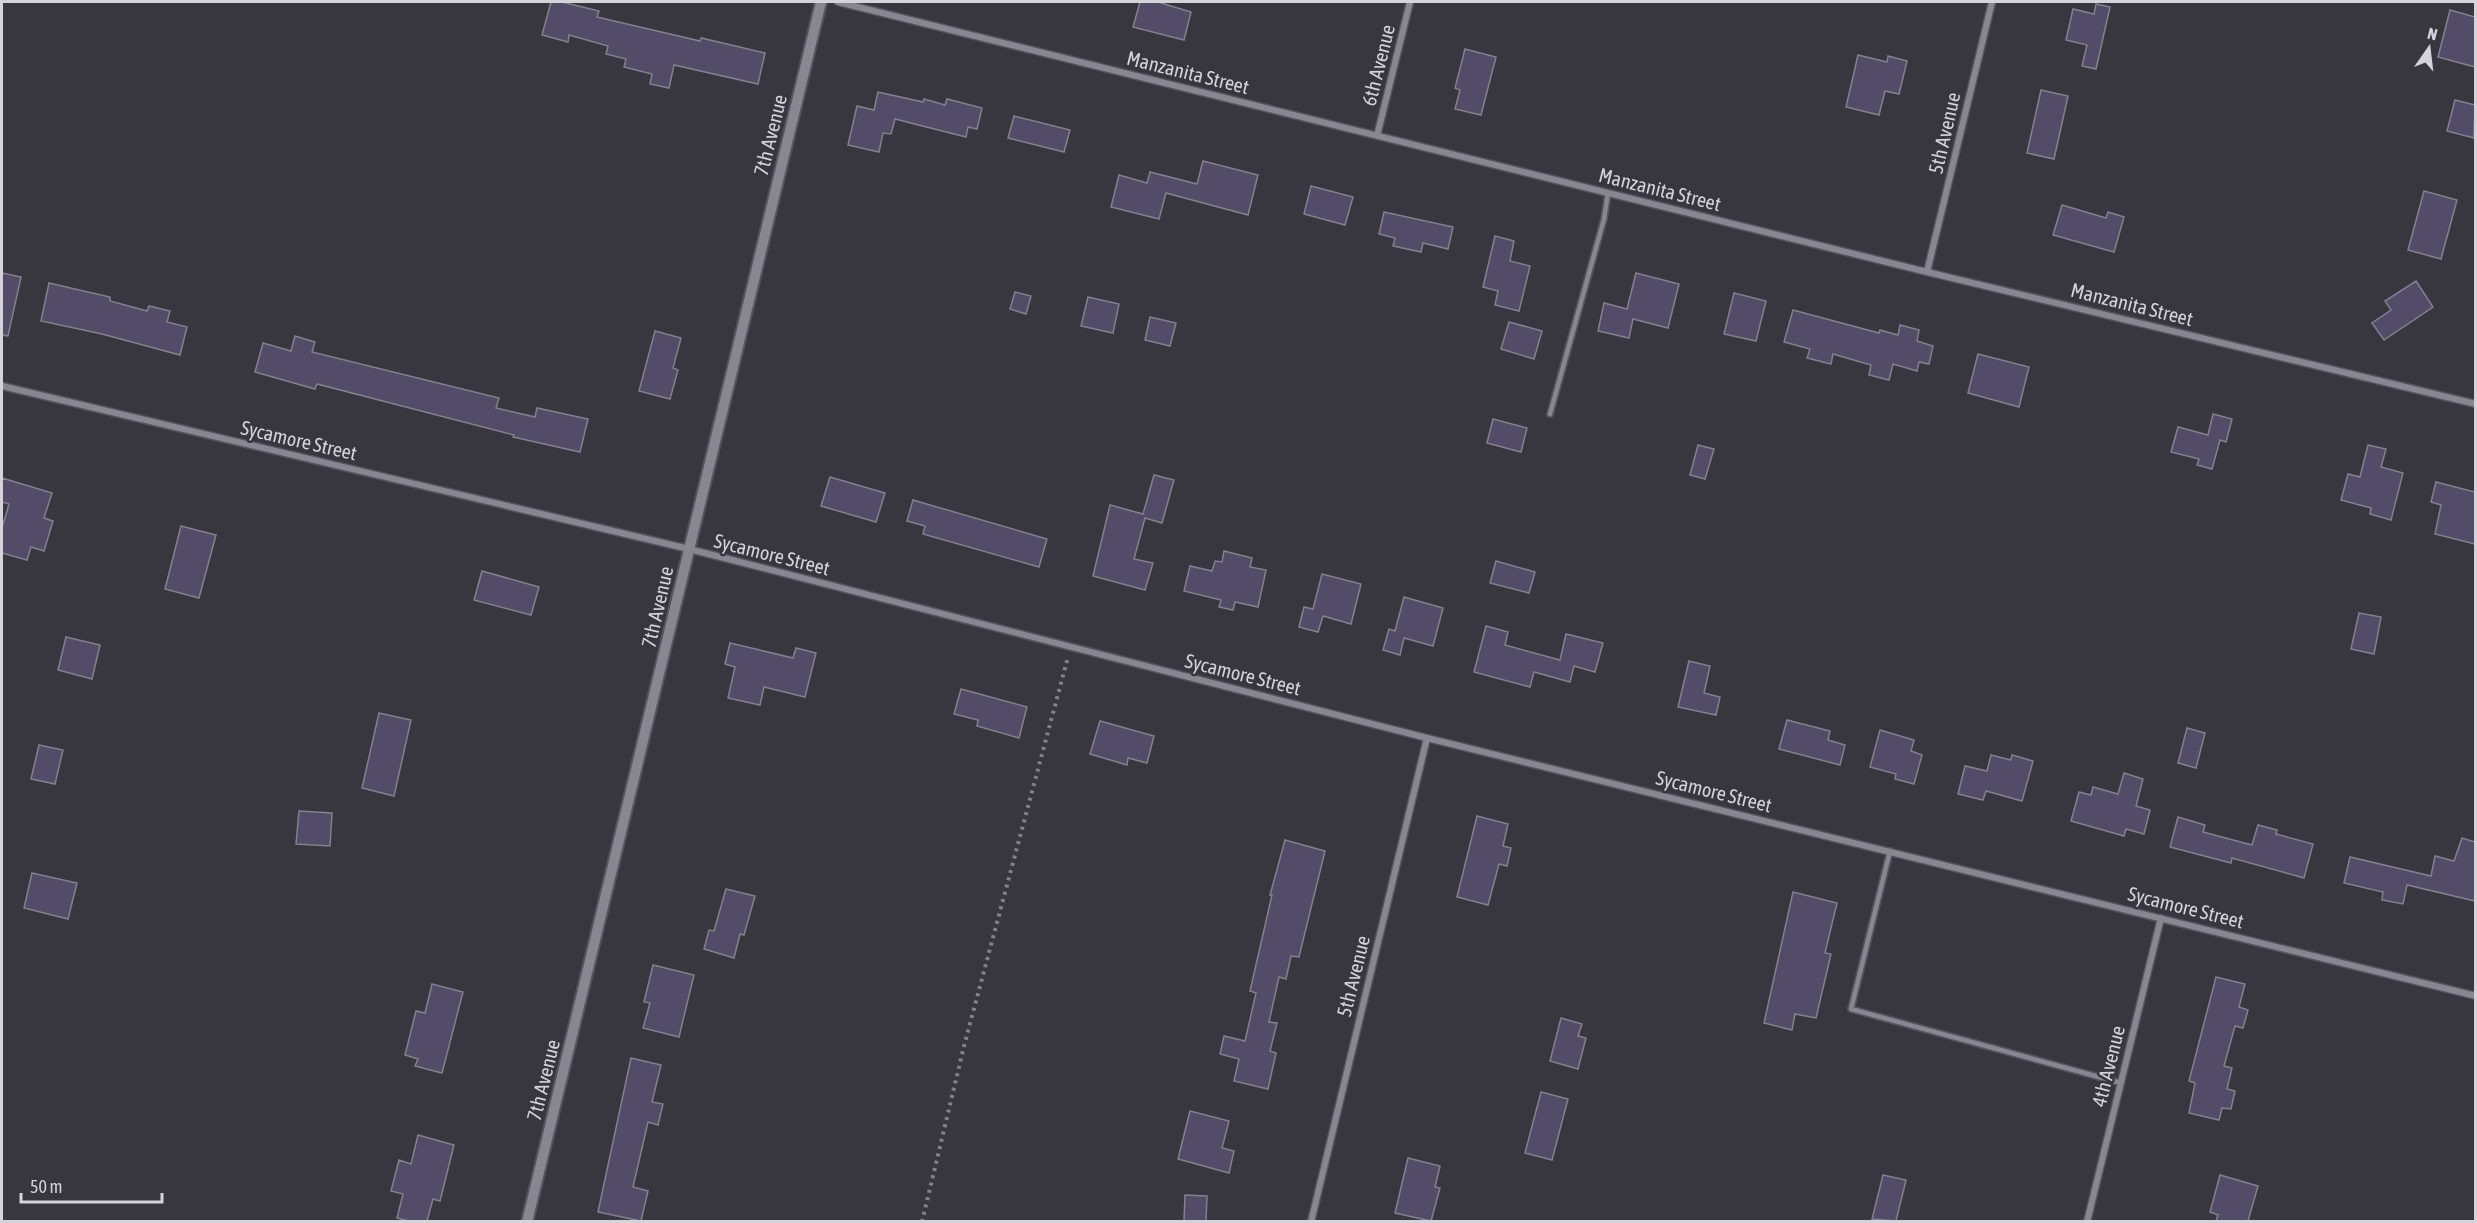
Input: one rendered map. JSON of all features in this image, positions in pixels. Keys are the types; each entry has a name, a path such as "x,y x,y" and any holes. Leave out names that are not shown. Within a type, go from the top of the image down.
{"street":[{"name":"7th Avenue","path":"527,1221 821,2"},
{"name":"Manzanita Street","path":"838,2 1927,272 2475,404"},
{"name":"6th Avenue","path":"1377,136 1410,2"},
{"name":"5th Avenue","path":"1927,272 1992,2"},
{"name":"Sycamore Street","path":"2,386 689,549 1427,738 2475,996"},
{"name":"5th Avenue","path":"1311,1221 1427,738"},
{"name":"4th Avenue","path":"2087,1221 2161,918"}],"lane":[{"path":"1550,414 1604,219 1608,193"},
{"path":"1890,851 1851,1010 2121,1083"}],"path":[{"path":"922,1221 964,1046 1070,647"}],"building":[{"path":"551,2 562,2 599,11 597,17 700,41 701,38 765,53 758,84 674,65 669,88 650,84 652,74 624,67 626,59 606,54 608,46 569,35 568,42 542,35"},
{"path":"1140,2 1158,2 1191,12 1184,40 1133,27"},
{"path":"2096,4 2110,7 2096,69 2082,66 2087,45 2066,40 2073,9 2094,14"},
{"path":"2450,10 2475,17 2475,67 2438,57"},
{"path":"1465,49 1496,57 1481,115 1455,109 1460,90 1455,88"},
{"path":"1858,55 1887,62 1888,56 1907,61 1899,94 1885,91 1879,115 1846,107"},
{"path":"2041,90 2068,96 2054,159 2027,153"},
{"path":"878,92 923,102 924,99 945,105 947,99 982,108 977,129 968,127 966,137 895,119 891,134 883,133 879,152 848,145 857,106 874,110"},
{"path":"2455,100 2475,105 2474,138 2447,131"},
{"path":"1014,116 1070,130 1064,152 1008,138"},
{"path":"1203,161 1258,175 1248,215 1166,193 1159,219 1111,207 1119,175 1147,183 1150,172 1197,184"},
{"path":"1311,186 1353,197 1345,225 1304,214"},
{"path":"2424,191 2457,200 2441,259 2408,250"},
{"path":"2062,205 2106,218 2108,212 2124,217 2114,252 2053,235"},
{"path":"1384,212 1453,227 1448,249 1423,243 1421,252 1393,246 1395,238 1379,234"},
{"path":"1495,236 1514,241 1510,261 1530,266 1519,311 1495,305 1498,291 1483,287"},
{"path":"2,273 21,277 8,336 2,335"},
{"path":"1636,273 1679,284 1668,328 1633,319 1629,338 1598,331 1604,303 1627,309"},
{"path":"2416,281 2433,307 2384,340 2372,323 2391,310 2385,301"},
{"path":"49,283 110,297 110,301 147,311 149,306 170,311 167,322 187,327 180,355 102,334 41,321"},
{"path":"1015,292 1031,296 1026,314 1010,309"},
{"path":"1734,293 1766,301 1756,341 1724,334"},
{"path":"1088,297 1119,304 1113,333 1081,326"},
{"path":"1793,310 1879,333 1880,330 1898,335 1900,325 1919,330 1917,341 1933,346 1929,364 1919,362 1917,371 1893,364 1889,380 1869,375 1871,365 1833,354 1831,364 1807,358 1810,349 1784,342"},
{"path":"1150,317 1176,323 1170,346 1145,340"},
{"path":"1509,322 1542,331 1534,359 1501,349"},
{"path":"655,331 681,338 673,368 678,370 670,399 639,391"},
{"path":"295,336 315,342 312,352 499,398 496,408 535,417 537,408 588,419 580,452 513,437 514,435 317,384 315,389 255,372 263,343 291,351"},
{"path":"1978,354 2029,367 2019,407 1968,393"},
{"path":"2213,414 2232,419 2226,442 2220,440 2212,469 2197,465 2199,459 2171,452 2178,427 2208,435"},
{"path":"1493,419 1527,428 1521,452 1487,443"},
{"path":"1698,445 1714,449 1705,479 1690,475"},
{"path":"2368,445 2386,449 2381,467 2403,473 2391,520 2370,514 2371,508 2341,500 2348,474 2360,477"},
{"path":"1154,475 1174,480 1162,523 1145,518 1134,559 1153,563 1145,590 1093,576 1110,505 1143,514"},
{"path":"830,477 885,493 876,522 821,506"},
{"path":"2,478 52,493 44,518 53,521 44,551 31,547 27,560 2,553 2,528 9,504 2,502"},
{"path":"2436,482 2475,492 2475,544 2435,534 2441,505 2431,502"},
{"path":"913,500 1047,539 1039,567 923,534 925,526 907,521"},
{"path":"181,526 216,535 199,598 165,589"},
{"path":"1224,551 1252,558 1250,567 1266,570 1258,607 1235,602 1233,610 1219,607 1221,600 1184,591 1190,566 1212,571 1215,561 1222,562"},
{"path":"1496,561 1535,572 1529,593 1490,583"},
{"path":"482,571 539,587 531,615 474,600"},
{"path":"1322,574 1361,584 1351,624 1323,616 1318,632 1299,627 1304,607 1313,609"},
{"path":"1404,597 1443,608 1433,646 1404,638 1400,655 1383,650 1389,629 1395,631"},
{"path":"2359,613 2381,617 2374,654 2351,649"},
{"path":"1486,626 1508,632 1505,645 1560,660 1566,634 1603,643 1595,672 1574,666 1570,682 1534,672 1530,687 1474,672"},
{"path":"66,637 100,645 92,679 58,670"},
{"path":"730,643 793,658 796,648 816,653 805,697 764,687 760,705 728,698 735,667 725,664"},
{"path":"1689,661 1710,666 1704,693 1720,697 1716,715 1678,707"},
{"path":"961,689 1027,707 1019,738 977,726 978,720 954,714"},
{"path":"379,713 411,720 394,796 362,788"},
{"path":"1787,720 1830,731 1828,740 1845,745 1840,765 1779,749"},
{"path":"1100,721 1154,736 1147,763 1128,758 1127,765 1090,754"},
{"path":"2187,728 2205,733 2196,768 2178,763"},
{"path":"1880,730 1914,740 1911,751 1922,755 1914,784 1895,779 1896,774 1870,767"},
{"path":"39,745 63,750 55,784 31,779"},
{"path":"1991,755 2011,760 2012,755 2033,761 2022,801 1986,791 1983,800 1958,794 1965,766 1987,771"},
{"path":"2124,773 2143,779 2136,806 2150,810 2144,834 2126,829 2124,836 2071,821 2079,792 2091,795 2093,787 2118,794"},
{"path":"299,811 332,813 330,846 296,844"},
{"path":"1477,816 1508,824 1503,846 1511,848 1507,866 1499,864 1488,905 1457,897"},
{"path":"2178,817 2205,825 2203,832 2252,845 2258,825 2277,830 2276,834 2313,844 2304,878 2232,858 2231,863 2170,847"},
{"path":"2462,838 2475,842 2475,901 2407,885 2403,904 2382,900 2383,892 2344,883 2350,857 2431,876 2435,856 2454,861"},
{"path":"1285,840 1325,851 1299,957 1291,956 1286,979 1279,977 1269,1022 1277,1023 1270,1051 1276,1053 1268,1089 1234,1081 1239,1059 1220,1054 1224,1036 1245,1041 1256,993 1250,991 1272,895 1270,895"},
{"path":"32,873 77,883 68,919 24,908"},
{"path":"726,889 755,896 744,935 740,934 734,958 704,949 709,930 714,931"},
{"path":"1793,892 1837,903 1825,953 1831,954 1816,1018 1795,1014 1792,1030 1764,1023"},
{"path":"653,965 694,975 679,1037 643,1028 650,1003 644,1002"},
{"path":"2216,977 2245,984 2239,1007 2248,1010 2243,1028 2235,1026 2224,1066 2232,1068 2227,1089 2235,1091 2231,1109 2222,1108 2219,1120 2189,1113 2195,1083 2189,1081"},
{"path":"432,984 463,992 442,1073 415,1066 418,1059 405,1055 416,1011 425,1013"},
{"path":"1561,1018 1582,1024 1578,1036 1586,1038 1578,1069 1550,1061"},
{"path":"631,1058 661,1065 652,1102 663,1104 658,1125 648,1122 633,1187 648,1191 641,1221 598,1212"},
{"path":"1541,1092 1568,1099 1552,1160 1525,1153"},
{"path":"1190,1111 1229,1121 1222,1148 1234,1151 1229,1173 1178,1159"},
{"path":"418,1135 454,1145 440,1201 433,1199 427,1221 409,1221 397,1218 403,1194 391,1191 399,1160 411,1164"},
{"path":"1408,1158 1440,1166 1435,1187 1440,1188 1431,1221 1395,1213"},
{"path":"1883,1175 1906,1180 1896,1221 1872,1219"},
{"path":"2220,1175 2258,1186 2248,1221 2216,1221 2218,1215 2210,1212"},
{"path":"1185,1195 1207,1196 1206,1221 1184,1221"}]}
